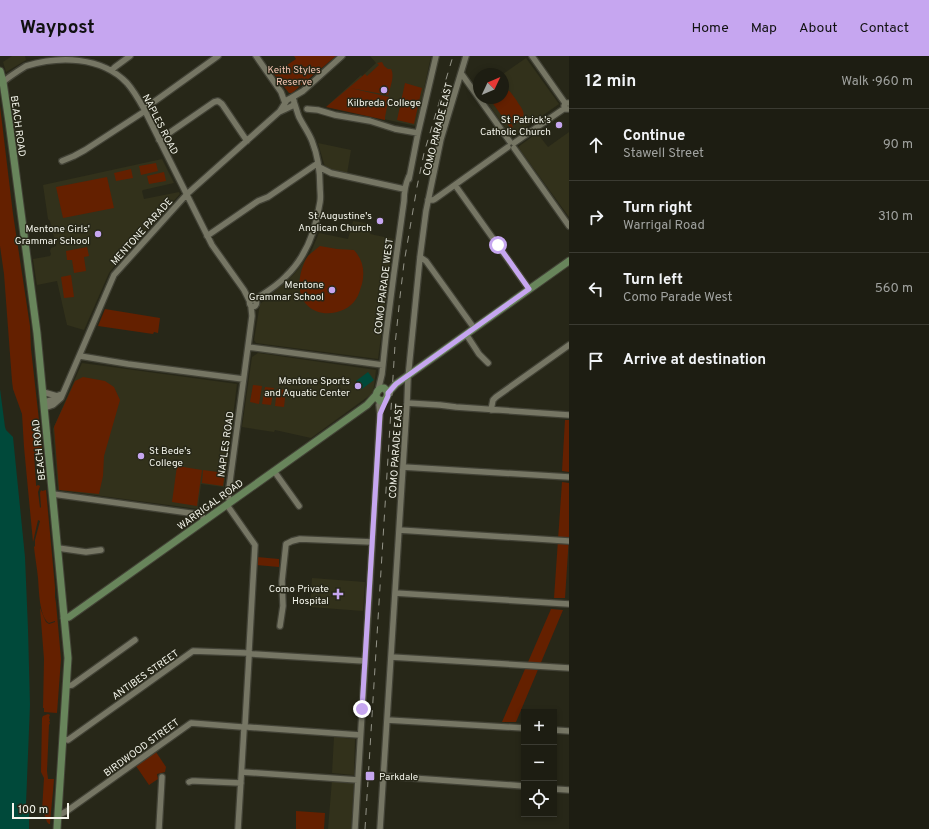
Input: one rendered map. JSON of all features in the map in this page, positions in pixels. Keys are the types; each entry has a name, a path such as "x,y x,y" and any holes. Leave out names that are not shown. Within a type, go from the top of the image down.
{"main road":[{"name":"BEACH ROAD","path":"0,71 3,82 30,282 43,392 68,658 57,829"},
{"name":"WARRIGAL ROAD","path":"64,618 69,617 367,405 374,403 390,385 396,384 569,260"}],"street":[{"path":"112,70 115,66 130,56"},
{"path":"62,161 85,150 145,110 218,56"},
{"path":"256,56 281,92 287,105 299,116"},
{"path":"293,100 342,56"},
{"name":"COMO PARADE WEST","path":"404,201 409,186 409,176 436,56"},
{"name":"COMO PARADE EAST","path":"380,829 407,403 407,380 420,257 428,200 441,139 466,56"},
{"path":"428,200 435,199 567,106 532,56"},
{"name":"NAPLES ROAD","path":"3,82 35,62 54,57 89,58 112,70 126,82 145,110 212,245 253,303 228,496 229,503"},
{"path":"99,59 104,65"},
{"path":"460,73 569,226"},
{"path":"253,303 286,276 298,262 306,249 315,226 320,200 319,165 312,140 299,116 293,100 281,92"},
{"name":"MENTONE PARADE","path":"44,405 52,406 61,398 59,395 80,356 114,275 187,194 287,105 287,100 293,100"},
{"path":"159,140 214,102 218,101 222,104 248,141"},
{"path":"307,109 318,110 334,116 370,121 395,129 418,133"},
{"path":"319,165 331,173 404,190"},
{"path":"208,236 258,201 268,197 319,165"},
{"path":"320,179 324,175 331,173"},
{"name":"COMO PARADE WEST","path":"355,829 364,661 382,395 382,374 394,266 404,201 404,190 409,176"},
{"path":"455,185 529,289"},
{"path":"420,257 426,261 474,328"},
{"path":"466,334 479,354 489,364"},
{"path":"491,410 494,399 569,345"},
{"path":"248,346 383,365"},
{"path":"80,356 128,364 243,379"},
{"path":"43,392 59,395"},
{"path":"407,403 569,415"},
{"path":"403,467 569,477"},
{"path":"274,471 299,506"},
{"path":"53,494 200,514 205,520"},
{"path":"229,503 255,545 238,829"},
{"path":"399,530 569,541"},
{"path":"280,626 283,606 282,581 286,544 300,539 372,542"},
{"path":"58,548 86,552 101,550"},
{"path":"395,593 569,604"},
{"path":"66,686 72,684 135,640"},
{"name":"ANTIBES STREET","path":"63,740 68,740 193,651 364,661"},
{"path":"391,657 569,668"},
{"path":"387,720 521,728"},
{"name":"BIRDWOOD STREET","path":"58,814 67,812 191,723 360,735"},
{"path":"557,730 569,731"},
{"path":"242,772 358,780"},
{"path":"383,776 521,786"},
{"path":"159,829 162,777"},
{"path":"189,782 195,780 240,784"},
{"path":"557,789 569,790"}],"shaded area":[{"path":"12,56 25,56 26,60 6,72 3,62"},
{"name":"Kilbreda College","path":"370,56 431,56 416,126 328,107 328,105 376,63"},
{"path":"526,58 559,104 512,137 488,104 509,104 509,70"},
{"path":"569,132 569,217 518,147 537,133 548,147"},
{"path":"318,143 351,150 347,174 325,167"},
{"name":"Mentone Girls' Grammar School","path":"162,159 174,183 143,190 144,199 179,192 180,194 109,273 84,330 67,325 57,281 37,285 33,259 50,256 51,248 56,246 50,221 48,219 43,185"},
{"name":"Mentone Grammar School","path":"353,221 372,224 370,234 394,239 378,359 256,343 254,340 260,304 295,273 311,252 319,233 348,239"},
{"path":"258,353 376,370 373,393 311,438 275,430 274,432 242,427 252,357"},
{"name":"St Bede's College","path":"82,363 237,384 224,487 201,484 198,509 58,490 53,429"},
{"name":"Como Private Hospital","path":"312,578 365,582 363,611 310,607"},
{"path":"334,737 355,739 354,775 332,773"},
{"path":"332,780 354,782 351,829 328,829"}],"green space":[{"name":"Keith Styles Reserve","path":"294,56 336,56 292,93 289,93 274,74 296,59"},
{"path":"382,62 384,66 391,69 392,72 392,82 388,95 350,88 389,97 385,120 326,107 365,74 367,76 379,65 377,63"},
{"path":"405,83 422,88 414,124 397,120"},
{"path":"509,91 521,107 524,115 521,120 511,123 513,127 511,129 493,104 509,104"},
{"path":"0,106 13,214 30,326 31,349 42,449 38,454 34,454 36,486 40,486 38,492 40,508 41,490 46,490 61,659 57,713 44,712 43,708 44,659 40,608 43,615 40,602 34,547 40,521 38,520 33,542 22,414 13,389 4,274 0,246","holes":["43,615 49,623 55,622 49,624 46,622"]},
{"path":"156,163 158,171 141,175 139,166"},
{"path":"131,169 133,178 116,181 114,173"},
{"path":"164,172 166,181 149,184 147,176"},
{"path":"107,177 114,208 63,218 56,187"},
{"path":"320,246 354,250 361,262 363,270 362,284 356,299 346,308 333,313 319,312 312,309 303,300 301,294 300,281 302,267 308,256"},
{"path":"87,247 89,256 84,257 86,271 74,273 72,260 67,260 66,251"},
{"path":"71,275 74,297 64,298 61,277"},
{"path":"105,309 160,318 158,333 154,332 153,334 98,326"},
{"path":"83,377 105,381 114,387 120,400 104,456 103,476 99,494 59,490 54,427 75,381"},
{"path":"253,385 262,386 259,404 250,402"},
{"path":"265,387 274,388 271,405 262,404"},
{"path":"277,389 286,390 284,407 275,406"},
{"path":"565,420 569,420 569,472 562,471"},
{"path":"177,466 202,470 197,506 172,502"},
{"path":"203,470 225,473 223,486 202,483"},
{"path":"562,482 569,483 569,537 565,598 554,598"},
{"path":"257,557 279,559 279,567 256,565"},
{"path":"551,609 563,610 516,722 502,722"},
{"path":"48,714 50,715 50,723 47,771 48,779 54,779 50,824 42,811 44,778 41,772 42,718"},
{"path":"156,752 166,767 165,772 157,774 158,779 149,785 136,766"},
{"path":"296,811 325,813 324,829 296,829"}],"water":[{"path":"368,372 374,380 362,389 356,381"},
{"path":"0,389 5,427 13,437 25,557 30,705 26,804 29,812 29,829 0,829"}],"railway":[{"path":"365,829 395,345 400,297 404,263 424,153 453,56"}],"place":[{"name":"Kilbreda College","path":"384,90"},
{"name":"St Patrick's Catholic Church","path":"559,125"},
{"name":"St Augustine's Anglican Church","path":"380,221"},
{"name":"Mentone Girls' Grammar School","path":"98,234"},
{"name":"Mentone Grammar School","path":"332,290"},
{"name":"Mentone Sports and Aquatic Center","path":"358,386"},
{"name":"St Bede's College","path":"141,456"},
{"name":"Como Private Hospital","path":"338,594"},
{"name":"Parkdale","path":"370,776"}],"route":[{"path":"362,709 380,414 388,393 396,384 529,289 498,245"}]}
